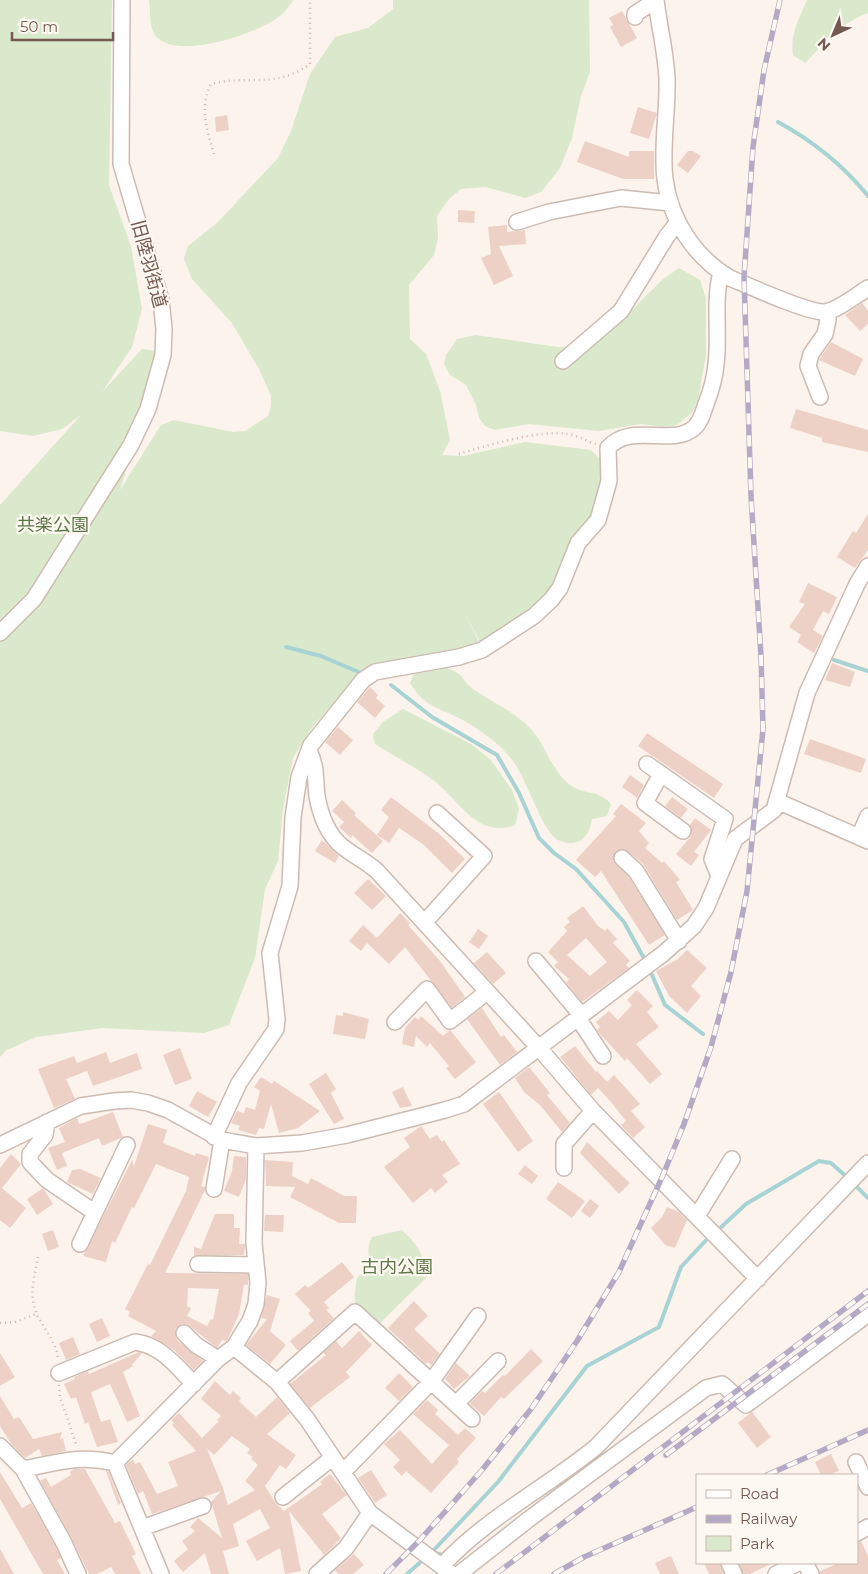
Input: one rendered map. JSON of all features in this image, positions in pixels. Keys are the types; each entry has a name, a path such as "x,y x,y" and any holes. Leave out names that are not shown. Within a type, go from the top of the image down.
{"street":[{"name":"旧陸羽街道","path":"0,633 34,599 131,445 148,409 163,355 164,329 161,300 121,164 122,0"},
{"path":"635,17 635,14 656,0 667,79 665,177 670,203 678,222 694,248 721,272 798,304 824,312 868,288"},
{"path":"517,222 549,212 621,198 670,203"},
{"path":"563,361 622,311 667,236 678,222"},
{"path":"214,1189 218,1139 239,1083 276,1029 278,1019 270,953 290,886 293,817 299,777 311,745 362,680 375,672 459,657 482,650 534,616 551,600 560,588 578,542 598,520 609,481 608,448 614,441 627,436 683,433 697,425 710,394 716,364 716,291 721,272"},
{"path":"820,397 808,366 812,354 827,327 828,311"},
{"path":"0,1145 81,1106 131,1100 168,1110 218,1139 256,1146 302,1143 347,1135 464,1104 679,941 706,908 735,839 774,810 807,693 857,584 868,566"},
{"path":"309,751 314,762 320,812 334,838 341,846 366,860 377,871 539,1048 593,1111 758,1279"},
{"path":"647,764 726,818 712,859 719,876"},
{"path":"662,774 645,803 683,831"},
{"path":"778,801 864,839 868,816"},
{"path":"425,922 484,856 437,813"},
{"path":"622,858 636,871 679,941"},
{"path":"536,961 580,1017 604,1056"},
{"path":"395,1022 427,989 450,1021 487,992"},
{"path":"564,1168 564,1144 593,1111"},
{"path":"47,1122 45,1135 30,1154 30,1162 47,1180 94,1212"},
{"path":"80,1244 127,1145"},
{"path":"115,1462 218,1359 234,1347 250,1321 256,1304 258,1283 254,1243 256,1146"},
{"path":"697,1216 732,1158"},
{"path":"234,1347 277,1382 307,1418 370,1513 447,1570 459,1547 596,1447 868,1163"},
{"path":"198,1264 256,1264"},
{"path":"277,1382 355,1312 472,1419"},
{"path":"459,1574 528,1519 706,1388 722,1384 746,1405 868,1314"},
{"path":"343,1472 431,1382 478,1316"},
{"path":"184,1333 218,1359"},
{"path":"59,1373 135,1342 148,1344 163,1353 194,1384"},
{"path":"456,1404 498,1361"},
{"path":"2,1451 23,1469 64,1543 78,1574"},
{"path":"23,1469 81,1458 115,1462"},
{"path":"282,1498 332,1458"},
{"path":"115,1462 161,1574"},
{"path":"856,1462 868,1487"},
{"path":"142,1528 203,1506"},
{"path":"316,1574 346,1548 370,1513"},
{"path":"776,1574 796,1564"}],"path":[{"path":"214,154 204,111 207,91 211,84 223,81 258,82 287,76 310,64 310,0"},
{"path":"459,454 510,440 566,433 608,448"},
{"path":"38,1257 32,1299 36,1314 58,1348 60,1397 81,1458"},
{"path":"0,1322 15,1322 36,1314"}],"green space":[{"name":"共楽公園","path":"0,0 112,0 109,185 131,246 142,309 132,347 102,392 142,349 163,352 120,490 161,425 174,420 233,432 245,431 268,416 271,396 259,369 232,323 192,279 184,259 188,246 218,222 278,158 291,131 310,74 335,37 368,28 393,9 393,0 589,0 590,72 581,96 572,138 560,168 541,192 525,198 486,187 461,189 449,199 437,216 438,238 434,255 409,285 410,339 426,354 440,391 450,440 442,455 463,456 525,442 591,450 600,459 602,485 591,522 543,602 482,646 465,613 481,647 378,663 359,673 311,729 293,758 283,809 278,861 265,889 255,958 229,1025 204,1033 103,1028 36,1037 7,1050 0,1057 0,505 81,415 62,429 33,436 0,431"},
{"path":"149,0 293,0 281,15 256,29 221,41 185,46 170,44 155,36"},
{"path":"807,0 868,0 868,13 842,28 826,41 805,63 793,55 792,47 796,27"},
{"path":"679,268 700,280 706,298 706,355 698,400 692,413 677,425 663,427 641,424 599,431 529,424 495,430 485,426 479,418 476,405 466,385 450,375 444,364 446,355 457,339 476,335 557,347 576,347 609,329 629,313 662,280"},
{"path":"447,668 460,675 473,689 521,720 535,734 556,770 573,787 602,797 611,804 607,816 592,819 591,825 582,840 572,843 565,842 558,840 552,835 540,815 522,776 509,756 493,740 474,727 426,702 410,683 414,674"},
{"path":"403,709 471,744 491,760 512,790 519,809 515,825 502,828 490,827 480,823 437,783 375,744 373,734 383,722"},
{"name":"古内公園","path":"402,1230 420,1251 427,1277 376,1327 356,1306 357,1278 367,1267 372,1237"}],"building":[{"path":"622,11 637,38 621,47 610,27 613,25 609,18"},
{"path":"638,107 657,113 649,139 630,133"},
{"path":"227,115 229,130 216,132 215,117"},
{"path":"585,141 629,157 629,151 654,151 654,179 623,179 577,162"},
{"path":"688,151 693,151 701,156 688,173 677,165"},
{"path":"458,210 475,211 474,223 458,222"},
{"path":"507,225 507,232 525,230 526,244 499,246 513,276 494,285 481,258 491,254 488,227"},
{"path":"862,303 868,311 868,324 860,331 845,315"},
{"path":"831,342 863,359 855,376 819,360"},
{"path":"796,409 868,430 868,452 822,442 822,438 790,428"},
{"path":"868,514 868,550 855,568 837,557 853,531 856,533"},
{"path":"808,583 837,597 829,614 823,611 813,630 823,636 814,653 797,642 801,635 789,627 805,604 799,602"},
{"path":"832,663 855,672 850,687 825,680"},
{"path":"370,687 378,695 376,698 385,706 375,718 357,702"},
{"path":"338,727 353,740 340,755 325,742"},
{"path":"647,733 723,784 714,798 638,746"},
{"path":"810,739 866,759 861,773 804,754"},
{"path":"630,775 644,785 637,798 622,787"},
{"path":"391,797 438,833 465,859 452,873 424,845 399,828 389,843 377,835 389,817 381,810"},
{"path":"672,797 688,809 681,818 665,806"},
{"path":"342,800 356,813 354,815 383,841 372,853 352,835 351,838 339,827 344,822 332,811"},
{"path":"621,804 646,823 639,831 649,843 645,848 662,863 664,861 680,880 676,882 693,910 677,920 643,864 625,849 616,851 613,861 629,877 665,935 649,945 601,871 595,877 576,860 616,816 613,814"},
{"path":"695,818 711,830 694,852 699,855 691,866 676,854 691,836 690,825"},
{"path":"322,840 339,856 335,863 315,851"},
{"path":"368,879 386,896 372,910 354,893"},
{"path":"583,906 598,926 605,931 607,928 617,939 613,943 630,961 626,965 629,968 582,1002 566,982 569,979 554,966 558,962 548,952 567,931 564,927 570,922 567,918","holes":["586,938 607,962 590,976 567,955"]},
{"path":"400,913 410,923 408,925 440,961 465,997 452,1008 405,947 389,964 367,943 361,951 349,941 363,925 377,938"},
{"path":"478,929 488,936 479,949 469,942"},
{"path":"687,950 707,968 691,986 701,996 687,1013 669,996 656,971 678,959"},
{"path":"487,952 506,973 493,984 474,963"},
{"path":"637,990 653,1006 647,1012 659,1027 636,1044 662,1074 650,1084 627,1058 625,1061 597,1030 600,1027 596,1022 609,1011 618,1020 632,1005 627,1000"},
{"path":"482,1008 501,1037 504,1035 517,1052 500,1065 467,1019"},
{"path":"343,1012 369,1019 365,1039 333,1034 336,1015 343,1016"},
{"path":"421,1016 443,1036 450,1030 476,1062 455,1079 446,1068 449,1066 430,1043 427,1047 416,1036 414,1047 402,1044 405,1028 415,1017 418,1020"},
{"path":"575,1046 596,1072 607,1082 614,1075 640,1104 631,1111 645,1127 633,1138 621,1125 626,1121 611,1102 598,1088 591,1095 560,1057"},
{"path":"180,1048 192,1079 175,1085 163,1055"},
{"path":"106,1052 110,1063 137,1053 142,1069 93,1086 87,1071 66,1079 75,1099 54,1108 38,1069 74,1056 77,1063"},
{"path":"529,1067 550,1093 547,1095 570,1123 562,1132 540,1105 524,1092 515,1078"},
{"path":"326,1073 336,1089 331,1093 344,1119 334,1124 309,1084"},
{"path":"261,1077 272,1084 274,1081 320,1111 298,1128 279,1133 271,1104 264,1129 259,1128 256,1135 238,1130 240,1126 231,1123 237,1111 244,1113 246,1107 255,1110 260,1091 254,1087"},
{"path":"403,1087 412,1106 400,1108 392,1092"},
{"path":"197,1091 217,1102 208,1117 189,1106"},
{"path":"499,1092 533,1141 518,1152 483,1104"},
{"path":"113,1112 123,1137 102,1146 99,1138 62,1153 67,1166 57,1170 48,1148 65,1142 59,1128 77,1118 79,1124"},
{"path":"148,1124 167,1130 163,1143 195,1156 196,1153 209,1157 201,1186 205,1187 205,1190 165,1273 248,1274 248,1285 244,1285 239,1314 227,1341 222,1340 217,1348 187,1324 181,1324 175,1330 177,1340 203,1361 194,1370 174,1350 151,1336 156,1331 128,1316 130,1312 125,1309 148,1264 150,1265 186,1191 189,1177 156,1164 115,1243 112,1241 106,1262 83,1256 132,1160 134,1166","holes":["188,1288 219,1289 213,1320 211,1319 207,1326 187,1316 191,1308 187,1306"]},
{"path":"421,1126 430,1139 437,1135 442,1142 444,1140 460,1164 442,1175 448,1182 435,1193 431,1188 413,1203 384,1167 410,1147 404,1138"},
{"path":"587,1142 630,1183 619,1194 580,1153"},
{"path":"11,1154 21,1164 2,1188 26,1208 10,1228 0,1220 0,1168"},
{"path":"234,1156 246,1157 246,1179 239,1197 224,1191 232,1171"},
{"path":"265,1160 293,1162 292,1176 308,1184 311,1178 344,1196 357,1196 356,1223 339,1223 290,1197 295,1187 266,1186"},
{"path":"525,1165 538,1176 532,1184 518,1174"},
{"path":"80,1169 101,1178 93,1194 67,1182 72,1170"},
{"path":"558,1182 585,1201 572,1218 546,1199"},
{"path":"43,1188 53,1204 37,1215 27,1199"},
{"path":"590,1199 599,1206 590,1218 581,1211"},
{"path":"667,1207 679,1212 687,1220 675,1248 665,1245 651,1228 662,1217"},
{"path":"215,1214 234,1214 234,1228 240,1228 239,1244 245,1244 244,1255 194,1256 194,1247 201,1249"},
{"path":"265,1215 284,1215 283,1232 264,1231"},
{"path":"53,1230 59,1247 48,1251 42,1234"},
{"path":"342,1262 354,1277 324,1302 329,1308 326,1310 334,1318 298,1351 290,1341 314,1321 308,1313 311,1311 295,1294 305,1285 308,1288"},
{"path":"267,1295 280,1299 270,1331 286,1345 270,1364 246,1345 267,1319 261,1318"},
{"path":"414,1301 428,1316 414,1329 440,1354 431,1365 428,1362 426,1364 388,1328"},
{"path":"102,1318 110,1336 97,1342 89,1324"},
{"path":"359,1331 372,1345 346,1372 350,1377 310,1408 290,1384 326,1355 323,1353 336,1341 342,1348"},
{"path":"73,1337 80,1354 66,1360 59,1343"},
{"path":"531,1349 543,1361 504,1399 501,1397 484,1416 470,1404 482,1391 485,1393 503,1375 505,1376"},
{"path":"139,1352 142,1353 133,1366 123,1372 140,1416 127,1422 110,1384 91,1392 101,1422 110,1419 118,1442 97,1447 88,1422 85,1424 76,1397 71,1399 64,1384 88,1371 89,1374"},
{"path":"0,1353 15,1377 0,1386"},
{"path":"456,1363 470,1376 454,1389 445,1379"},
{"path":"399,1373 413,1387 399,1401 385,1388"},
{"path":"215,1381 230,1395 233,1391 241,1398 239,1401 256,1417 277,1397 290,1413 267,1434 296,1455 286,1469 280,1465 265,1486 275,1502 284,1511 322,1484 320,1482 330,1474 347,1495 322,1514 341,1538 324,1555 289,1511 301,1571 285,1574 280,1548 257,1561 246,1541 270,1528 260,1509 233,1524 239,1546 223,1551 229,1574 211,1574 205,1553 183,1572 174,1561 188,1549 182,1541 195,1531 190,1527 198,1518 222,1538 211,1502 221,1491 152,1514 143,1491 138,1494 126,1465 133,1459 135,1464 140,1462 157,1494 178,1486 168,1462 196,1451 172,1425 174,1423 171,1420 179,1413 202,1438 219,1421 217,1420 221,1416 201,1399","holes":["232,1436 250,1449 247,1453 253,1457 251,1459 258,1465 245,1481 255,1490 228,1505 207,1449 214,1455"]},
{"path":"0,1396 14,1419 19,1417 33,1439 62,1432 60,1439 63,1438 66,1451 42,1456 39,1449 25,1458 12,1445 0,1426"},
{"path":"427,1400 438,1410 435,1414 458,1435 465,1428 476,1438 457,1459 459,1462 431,1493 406,1471 402,1476 393,1467 400,1460 384,1444 400,1430 432,1464 449,1445 413,1414"},
{"path":"752,1412 771,1437 757,1448 738,1423"},
{"path":"831,1454 839,1471 832,1474 821,1474 815,1462"},
{"path":"74,1469 85,1469 115,1523 120,1521 136,1554 132,1556 141,1574 115,1574 111,1567 97,1574 89,1574 40,1481 46,1478 51,1487 71,1475 70,1472"},
{"path":"371,1470 387,1495 375,1503 358,1478"},
{"path":"106,1471 108,1471 121,1503 118,1505"},
{"path":"0,1472 22,1508 31,1503 56,1547 61,1558 57,1560 65,1574 43,1574 0,1499"},
{"path":"861,1541 868,1556 868,1574 820,1574 820,1571 837,1564 858,1564 858,1542"},
{"path":"0,1549 14,1574 0,1574"},
{"path":"354,1554 364,1565 353,1574 338,1574 335,1570"},
{"path":"671,1556 679,1574 660,1574 655,1563"},
{"path":"704,1564 720,1564 724,1574 709,1574"},
{"path":"739,1564 771,1564 750,1574 743,1574"}],"waterway":[{"path":"778,122 827,154 868,196"},
{"path":"286,647 321,656 361,673"},
{"path":"834,660 868,671"},
{"path":"391,685 432,717 497,755 519,793 539,838 554,853 576,869 624,922 646,962"},
{"path":"649,968 665,1005 703,1034"},
{"path":"717,1231 746,1204 819,1161 831,1163 849,1179"},
{"path":"854,1184 868,1198"},
{"path":"446,1552 442,1555 432,1552 498,1482 587,1366 659,1327 681,1267 710,1236"},
{"path":"407,1574 424,1559"}],"railway":[{"path":"386,1574 419,1541 482,1470 531,1409 577,1341 619,1272 684,1124 711,1047 731,972 747,891 763,729 761,656 751,496 744,277 753,147 764,70 780,0"},
{"path":"496,1574 868,1291"},
{"path":"666,1455 868,1304"},
{"path":"769,1474 868,1430"},
{"path":"554,1574 584,1557 696,1507"}]}
